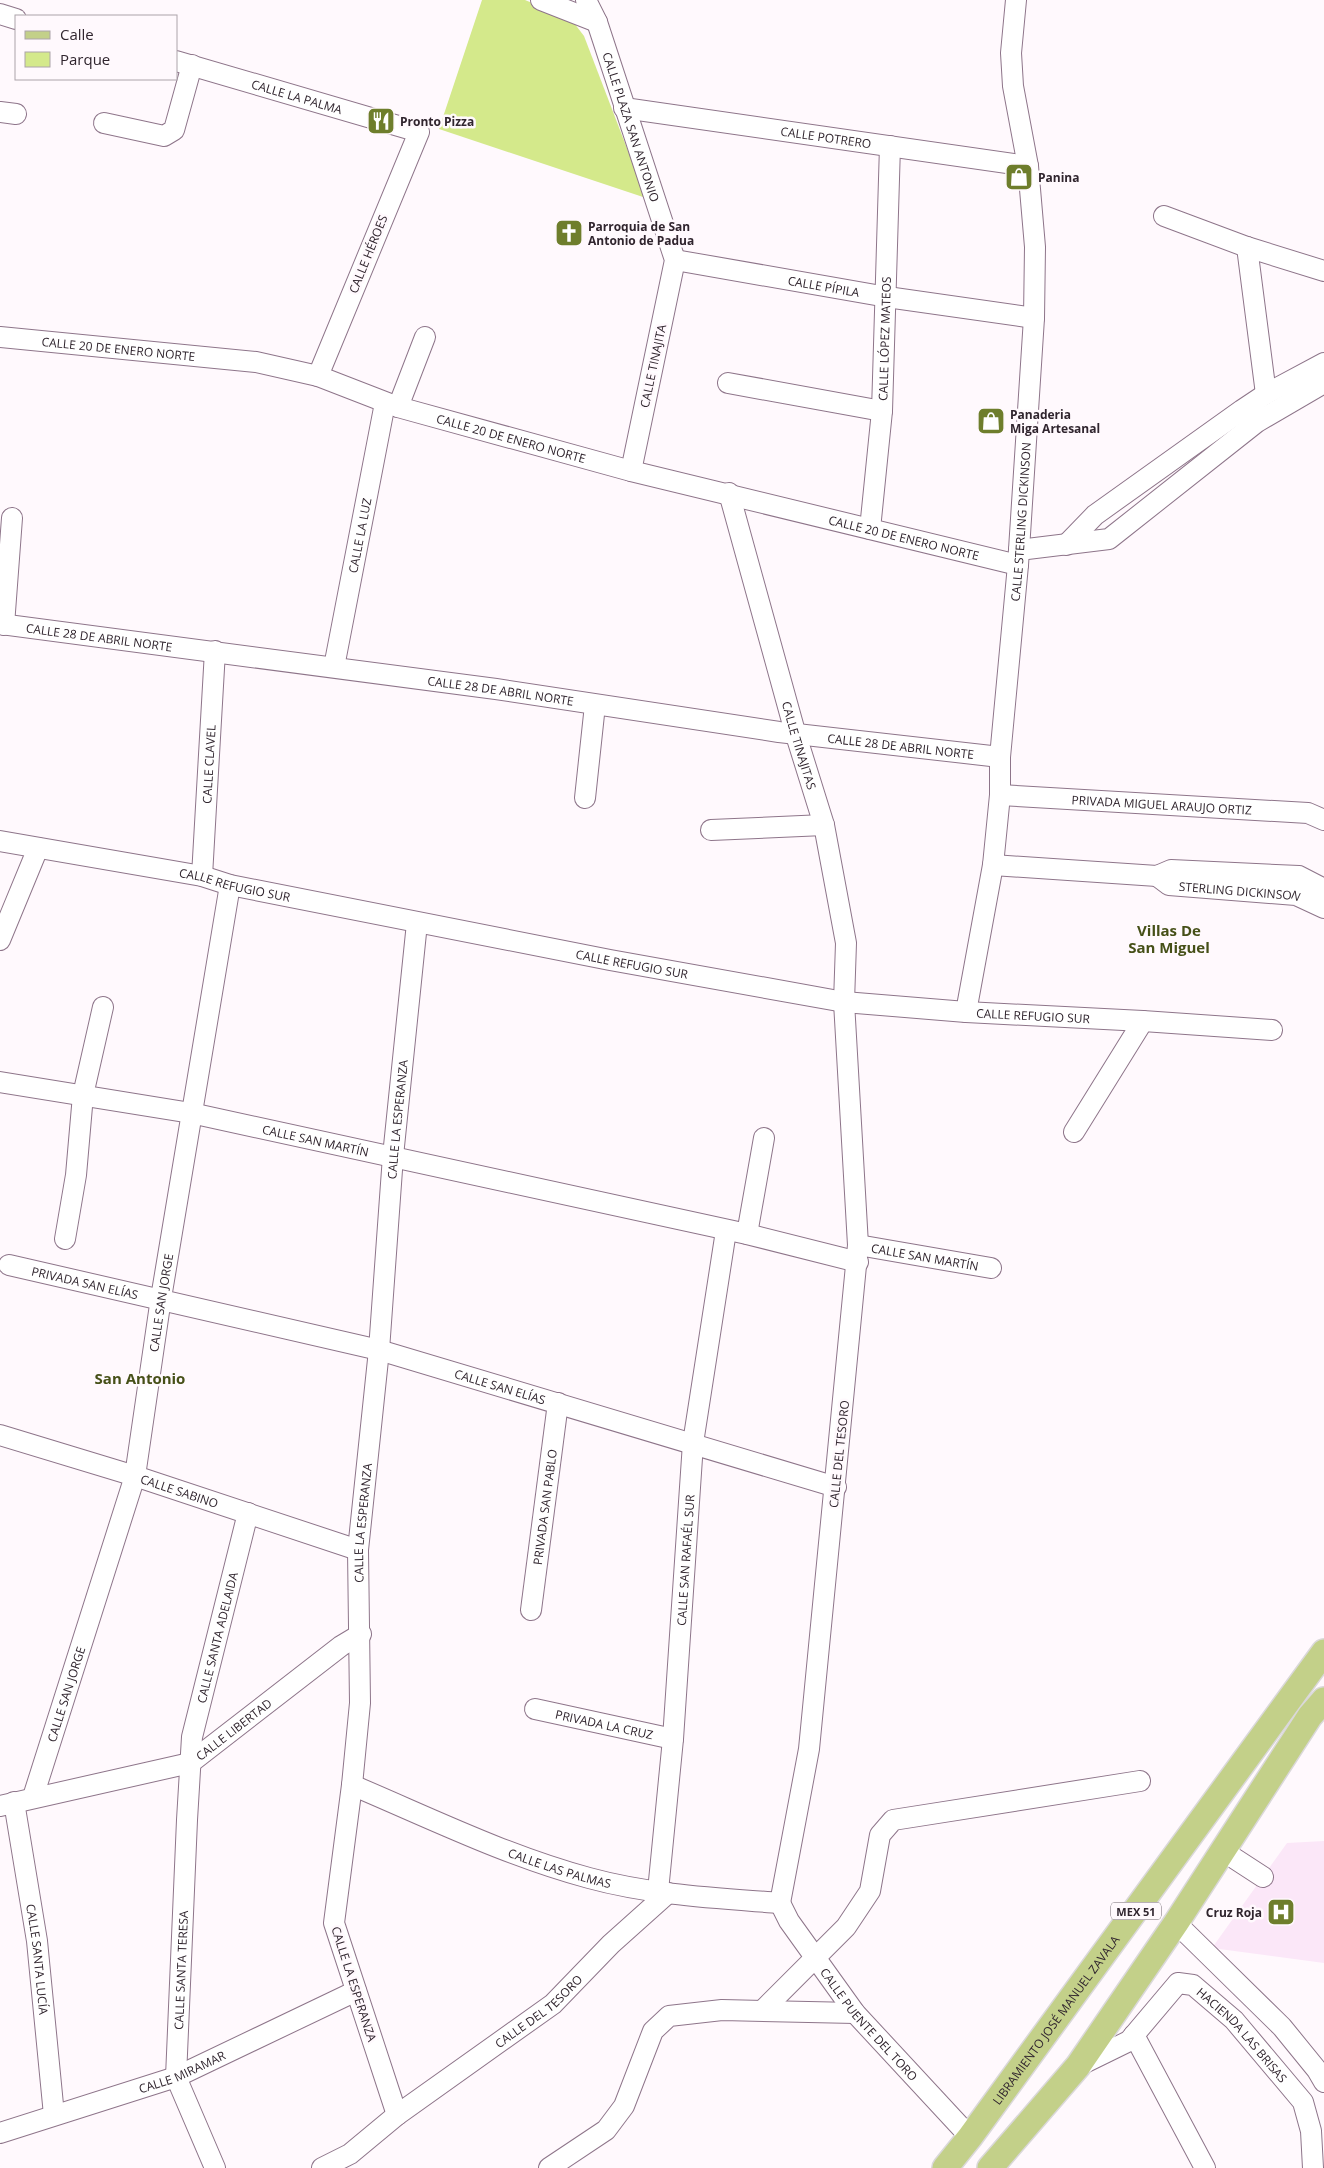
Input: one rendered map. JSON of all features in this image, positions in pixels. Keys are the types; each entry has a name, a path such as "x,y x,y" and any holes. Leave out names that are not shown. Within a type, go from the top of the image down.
{"main road":[{"name":"LIBRAMIENTO JOSÉ MANUEL ZAVALA","path":"945,2168 970,2137 1324,1652"},
{"name":"MEX 51","path":"990,2168 1078,2066 1176,1923 1310,1716 1324,1700"}],"street":[{"path":"540,0 597,22"},
{"name":"CALLE PLAZA SAN ANTONIO","path":"586,0 597,22 675,260"},
{"name":"CALLE STERLING DICKINSON","path":"966,1012 993,866 1000,795 1000,757 1018,557 1034,318 1035,247 1028,166 1013,86 1011,53 1016,0"},
{"path":"0,14 15,19"},
{"path":"104,123 164,136 174,130 184,63"},
{"name":"CALLE LA PALMA","path":"184,63 419,132"},
{"name":"CALLE POTRERO","path":"624,108 1028,166"},
{"name":"CALLE HÉROES","path":"318,376 419,132"},
{"name":"CALLE LÓPEZ MATEOS","path":"870,529 882,411 887,298 890,146"},
{"path":"1164,216 1247,247 1324,271"},
{"path":"1247,247 1266,394"},
{"name":"CALLE PÍPILA","path":"675,260 887,298 1034,318"},
{"name":"CALLE TINAJITA","path":"631,471 675,260"},
{"name":"CALLE 20 DE ENERO NORTE","path":"0,337 256,362 318,376 392,405 631,471 729,493 870,529 1018,557 1066,545 1109,539 1257,422 1324,383"},
{"name":"CALLE LA LUZ","path":"334,667 392,405 425,337"},
{"path":"1066,545 1095,515 1266,394 1324,363"},
{"path":"728,383 882,411"},
{"name":"CALLE TINAJITAS","path":"729,493 795,732 824,825 846,943 844,1002"},
{"path":"2,624 12,518"},
{"name":"CALLE 28 DE ABRIL NORTE","path":"2,624 334,667 795,732 1000,757"},
{"name":"CALLE CLAVEL","path":"202,876 215,651"},
{"path":"584,798 595,705"},
{"name":"PRIVADA MIGUEL ARAUJO ORTIZ","path":"1000,795 1308,813 1324,820"},
{"path":"711,830 824,825"},
{"name":"CALLE REFUGIO SUR","path":"0,841 202,876 230,885 417,922 844,1002 966,1012 1272,1030"},
{"path":"0,940 38,848"},
{"name":"STERLING DICKINSON","path":"993,866 1157,876 1171,870 1176,878 1324,889"},
{"name":"CALLE SAN JORGE","path":"33,1797 136,1476 161,1298 230,885"},
{"name":"STERLING DICKINSON","path":"1298,886 1324,908"},
{"name":"CALLE LA ESPERANZA","path":"397,2116 334,1923 352,1785 360,1703 358,1550 379,1350 393,1156 417,922"},
{"name":"CALLE DEL TESORO","path":"784,1912 809,1749 858,1253 844,1002"},
{"path":"65,1239 76,1175 83,1095 103,1007"},
{"path":"1074,1132 1143,1021"},
{"name":"CALLE SAN MARTÍN","path":"0,1082 191,1113 393,1156 726,1231 858,1253 990,1268"},
{"path":"746,1234 764,1138"},
{"name":"CALLE SAN RAFAÉL SUR","path":"663,1892 693,1443 726,1231"},
{"name":"PRIVADA SAN ELÍAS","path":"9,1264 161,1298"},
{"name":"CALLE SAN ELÍAS","path":"161,1298 379,1350 836,1487"},
{"name":"PRIVADA SAN PABLO","path":"531,1610 558,1403"},
{"name":"CALLE SABINO","path":"0,1435 136,1476 358,1550"},
{"name":"CALLE SANTA ADELAIDA","path":"190,1763 192,1737 248,1513"},
{"name":"CALLE LIBERTAD","path":"7,1804 190,1763 341,1646 360,1634"},
{"name":"PRIVADA LA CRUZ","path":"535,1708 673,1739"},
{"name":"CALLE SANTA TERESA","path":"190,1763 176,2077 214,2168"},
{"path":"763,2010 814,1956 846,1927 870,1891 880,1835 893,1820 1140,1781"},
{"name":"CALLE LAS PALMAS","path":"352,1785 486,1843 588,1878 784,1912"},
{"name":"CALLE SANTA LUCÍA","path":"7,1804 36,1940 54,2115"},
{"path":"1223,1851 1263,1877"},
{"name":"CALLE DEL TESORO","path":"322,2168 350,2154 397,2116 553,2004 663,1892"},
{"name":"CALLE PUENTE DEL TORO","path":"784,1912 855,2013 970,2137"},
{"path":"1176,1923 1282,2027 1317,2070 1324,2082"},
{"name":"HACIENDA LAS BRISAS","path":"1078,2066 1129,2041 1178,1983 1193,1985 1234,2020 1303,2102 1310,2131 1313,2168"},
{"name":"CALLE MIRAMAR","path":"0,2133 176,2077 356,1990"},
{"path":"549,2168 606,2130 624,2106 653,2031 669,2016 722,2010 855,2013"},
{"path":"1134,2035 1205,2168"}],"shaded area":[{"name":"Cruz Roja","path":"1324,1841 1324,1963 1212,1948 1287,1843"}],"green space":[{"path":"482,0 525,0 571,19 584,36 646,198 439,129"}],"place":[{"name":"Pronto Pizza","path":"381,121"},
{"name":"Panina","path":"1019,177"},
{"name":"Parroquia de San Antonio de Padua","path":"569,233"},
{"name":"Panaderia Miga Artesanal","path":"991,421"},
{"name":"Cruz Roja","path":"1281,1912"}],"district":[{"name":"Villas De San Miguel","path":"1169,938"},
{"name":"San Antonio","path":"140,1378"}]}
